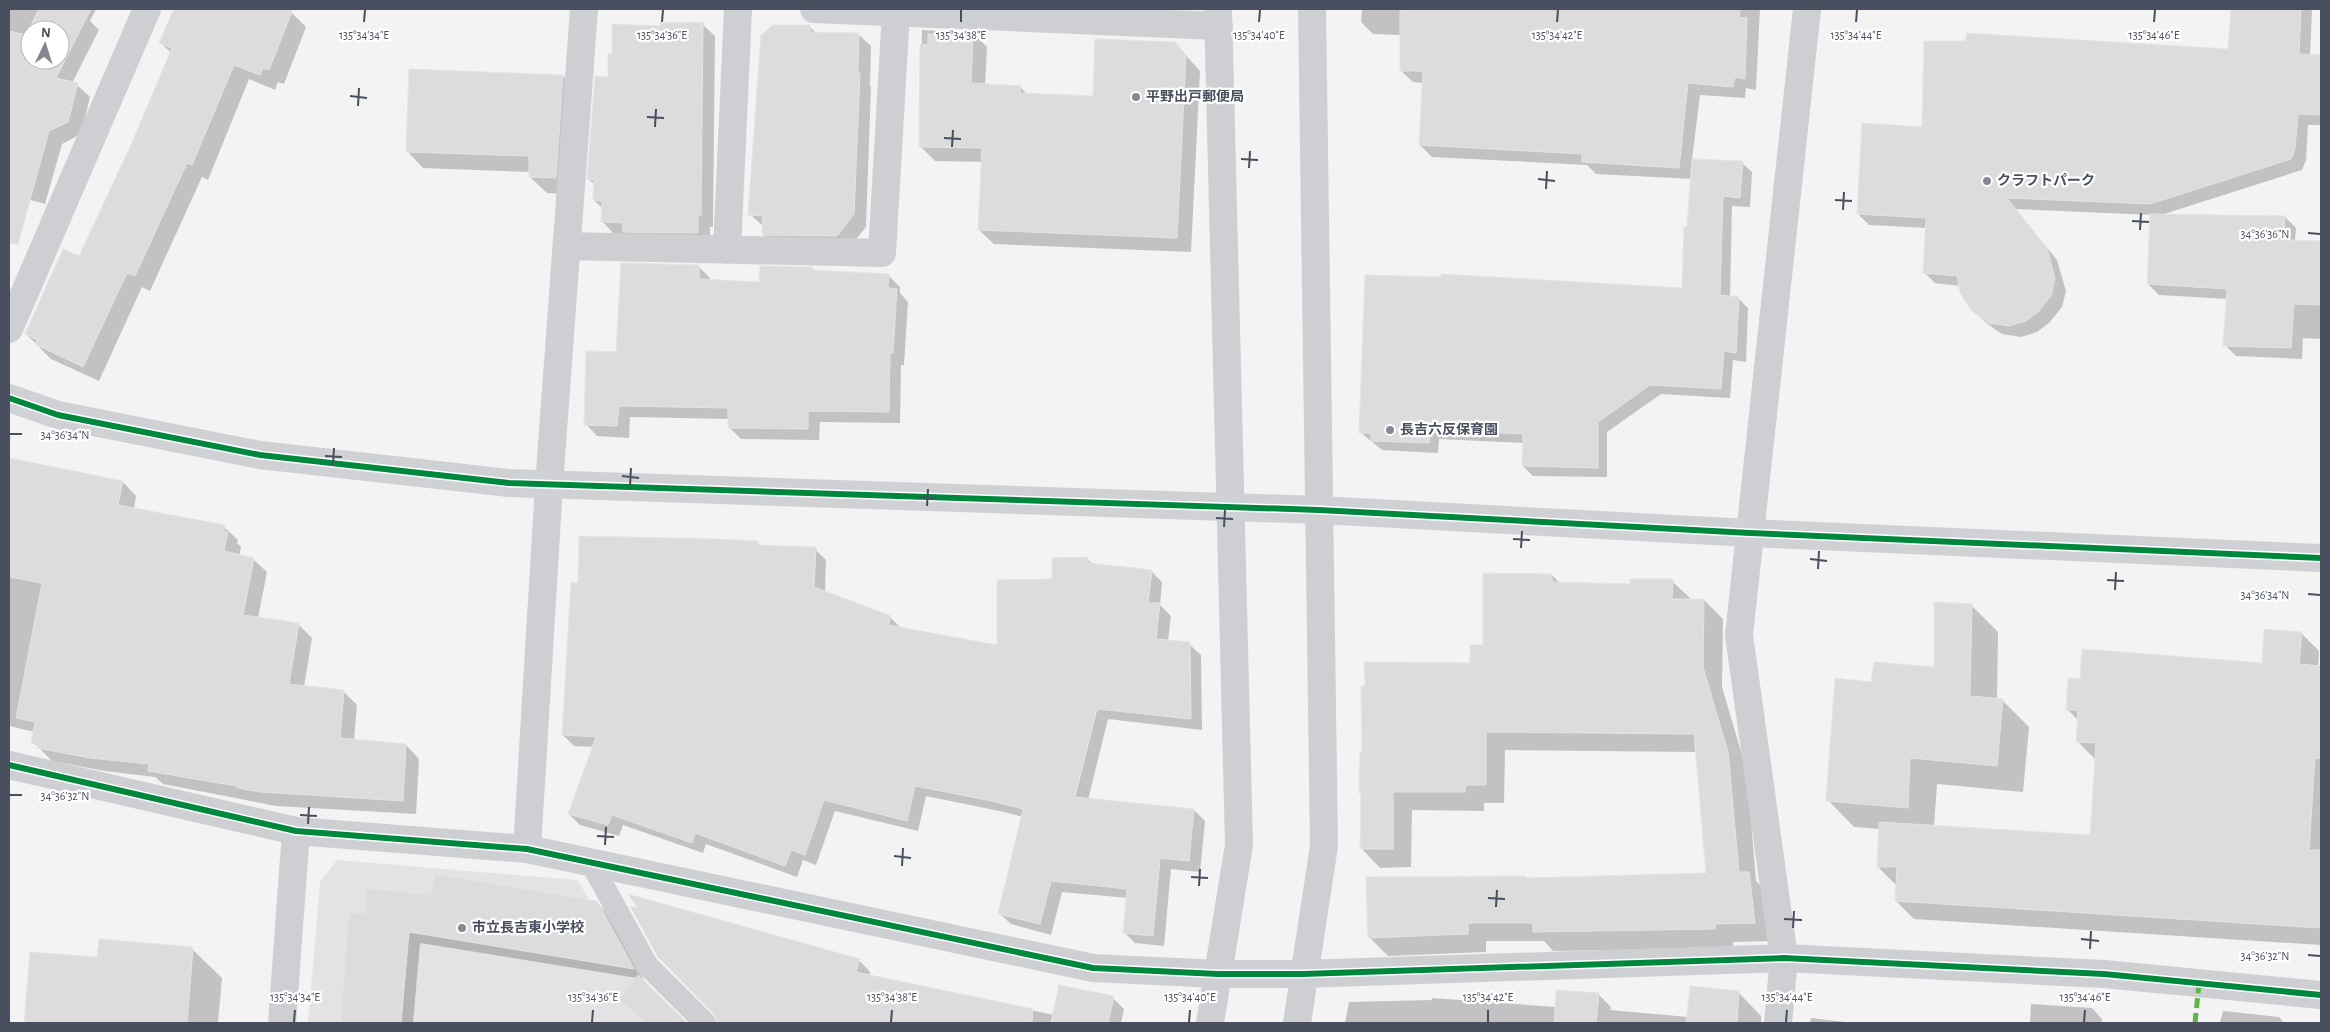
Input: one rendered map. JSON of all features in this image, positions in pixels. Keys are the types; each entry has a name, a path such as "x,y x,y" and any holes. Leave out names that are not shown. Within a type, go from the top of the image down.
{"street":[{"path":"9,329 147,9"},
{"path":"527,850 549,485 584,9"},
{"path":"727,250 738,9"},
{"path":"814,9 1219,17 1239,845 1210,1023"},
{"path":"1297,1023 1324,846 1312,9"},
{"path":"1778,1023 1784,958 1739,635 1807,9"},
{"path":"567,246 882,252 896,12"},
{"path":"9,398 58,415 260,455 509,483 1230,506 1750,533 2321,558"},
{"path":"9,765 296,831 527,850 1093,968 1218,974 1303,974 1784,958 2104,974 2321,995"},
{"path":"282,1023 296,831"}],"lane":[{"path":"591,863 647,965 705,1023"}],"shaded area":[{"name":"市立長吉東小学校","path":"337,860 577,880 638,975 686,1023 308,1023 320,882"}],"building":[{"path":"39,9 91,9 70,50 70,20 34,20"},
{"path":"174,9 293,9 269,70 263,68 260,75 234,65 192,165 187,163 135,276 127,273 83,367 35,344 37,340 25,334 63,249 79,256 131,145 172,48 159,43"},
{"path":"1400,9 1740,9 1739,18 1747,17 1745,79 1735,77 1733,87 1688,83 1679,168 1582,162 1582,154 1419,145 1423,71 1400,71"},
{"name":"クラフトパーク","path":"2231,9 2301,9 2299,54 2321,55 2321,115 2298,114 2295,149 2291,159 2150,204 2007,198 2047,248 2055,279 2051,296 2038,312 2026,321 2009,326 1989,323 1972,311 1960,293 1957,276 1923,273 1926,218 1857,214 1862,123 1922,127 1924,41 1966,41 1966,33 2228,49"},
{"path":"703,22 701,215 698,215 698,233 623,232 623,223 601,222 602,201 593,200 594,180 587,179 595,76 608,77 608,53 612,53 612,24 660,26 660,23"},
{"path":"773,25 810,25 810,32 859,33 858,73 860,73 854,214 837,236 762,235 763,216 748,215 761,35"},
{"path":"9,31 20,34 20,70 60,70 56,78 78,83 68,122 49,131 18,244 9,243"},
{"path":"928,34 973,35 971,83 1021,86 1020,93 1093,96 1095,39 1175,42 1186,55 1177,238 978,230 982,148 919,147 920,44 928,45"},
{"path":"409,69 563,75 556,178 529,177 529,156 406,152"},
{"path":"1692,159 1743,161 1740,198 1723,196 1720,295 1739,297 1736,353 1724,351 1721,389 1650,385 1598,422 1598,468 1522,466 1523,434 1430,429 1429,443 1371,441 1371,433 1359,433 1365,275 1441,277 1441,274 1682,288 1684,227 1687,227"},
{"path":"2150,214 2285,216 2284,240 2321,241 2321,305 2294,304 2291,348 2223,346 2227,289 2147,284"},
{"path":"621,263 699,265 699,279 759,282 760,266 813,267 811,270 889,274 888,288 897,289 893,353 890,353 889,412 808,411 808,429 728,428 728,408 619,406 617,426 584,425 586,351 616,352"},
{"path":"9,458 123,481 118,505 225,525 224,531 228,532 224,551 254,558 243,615 299,623 289,684 344,690 340,738 406,744 403,801 261,792 237,788 237,786 148,771 149,764 90,758 37,748 38,744 31,743 35,722 16,718 42,583 9,577"},
{"path":"579,536 758,541 758,545 816,547 814,587 891,616 888,625 997,645 997,580 1052,579 1052,558 1088,557 1088,563 1152,570 1148,603 1160,603 1156,639 1190,642 1191,719 1097,709 1075,797 1194,809 1189,861 1160,858 1153,936 1123,933 1127,889 1051,881 1040,924 998,914 1023,809 992,801 915,786 907,821 824,800 805,855 791,850 785,866 695,833 692,843 612,815 608,825 568,814 596,737 562,735 571,582 578,583"},
{"path":"1483,573 1552,574 1552,582 1630,584 1630,579 1673,579 1672,599 1704,599 1703,667 1728,752 1739,872 1749,872 1755,923 1715,924 1715,929 1533,932 1533,923 1468,923 1468,934 1368,938 1366,877 1525,876 1525,878 1706,873 1694,734 1486,732 1486,785 1466,785 1465,792 1393,792 1393,849 1360,849 1361,686 1365,686 1364,662 1470,663 1470,645 1483,645"},
{"path":"1934,602 1972,604 1970,696 2003,699 1997,766 1910,758 1908,808 1826,801 1835,678 1871,682 1874,662 1934,667"},
{"path":"2264,629 2302,632 2299,664 2321,666 2321,758 2315,758 2309,850 2321,850 2321,928 1895,901 1897,867 1877,867 1879,822 2090,835 2096,743 2076,742 2078,710 2066,710 2068,678 2080,679 2082,649 2262,663"},
{"path":"435,874 597,901 634,969 409,932 401,1023 340,1023 349,912 365,914 366,888 431,895"},
{"path":"628,894 860,959 856,972 1033,1009 1032,1023 718,1023 714,1014 658,957 630,906 638,908"},
{"path":"99,939 193,947 187,1023 24,1023 30,952 97,957"},
{"path":"638,975 687,1023 646,1023 619,1000"},
{"path":"1059,985 1114,996 1108,1023 1051,1023"},
{"path":"1690,986 1739,991 1737,1023 1686,1023"},
{"path":"1556,990 1599,993 1596,1023 1554,1023"}],"marked path":[{"path":"2195,1023 2199,983"}],"cycle path":[{"path":"9,398 58,415 260,455 509,483 1319,510 1750,533 2321,558"},
{"path":"9,765 296,831 527,849 1093,968 1218,974 1303,974 1784,958 2104,974 2321,995"}],"place":[{"name":"平野出戸郵便局","path":"1136,97"},
{"name":"クラフトパーク","path":"1987,181"},
{"name":"長吉六反保育園","path":"1390,430"},
{"name":"市立長吉東小学校","path":"462,928"}]}
